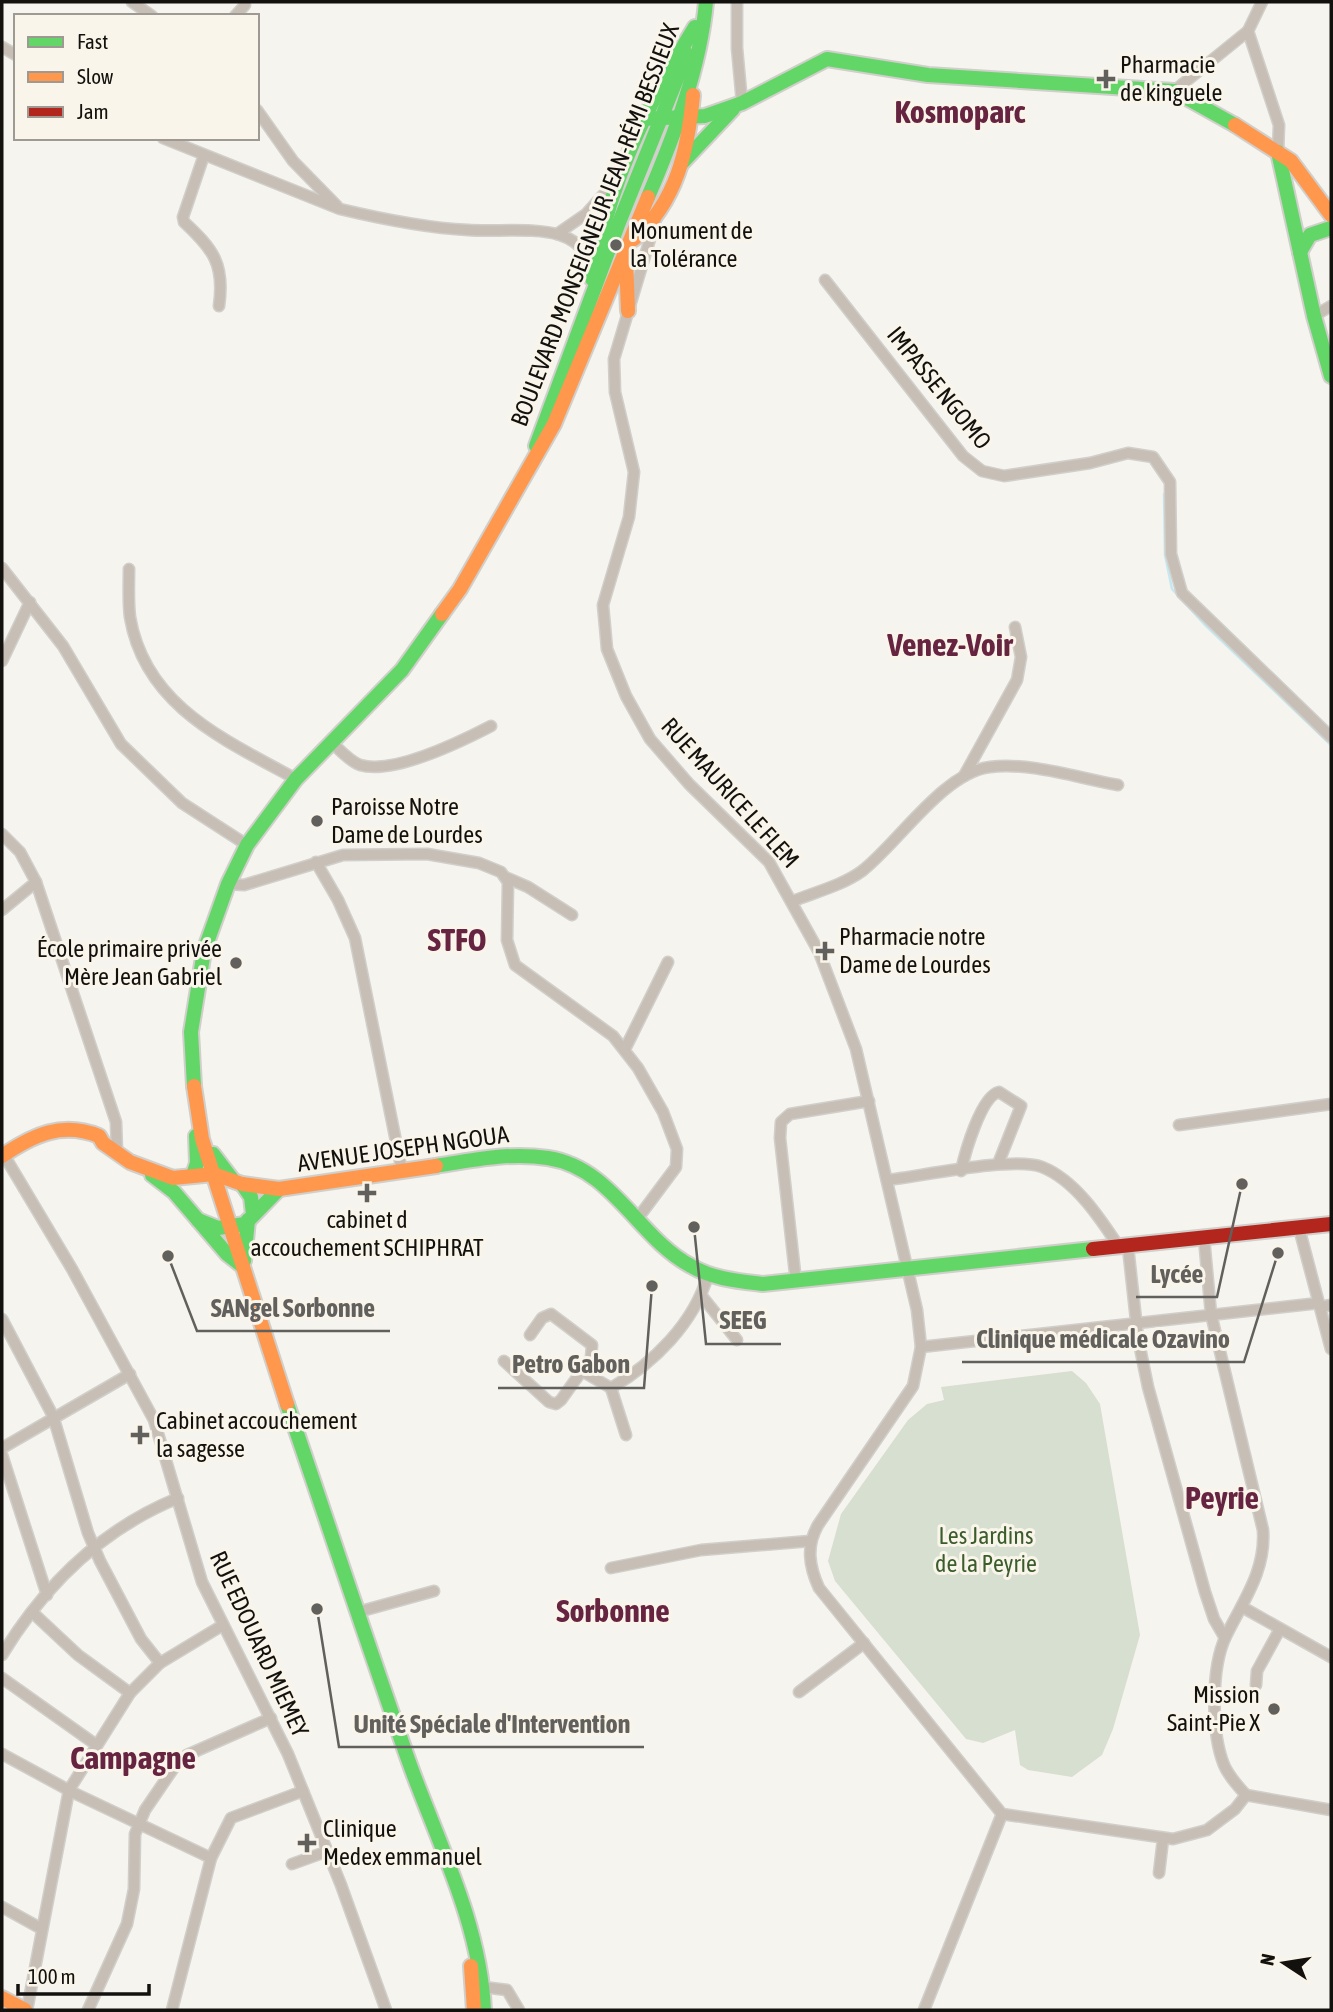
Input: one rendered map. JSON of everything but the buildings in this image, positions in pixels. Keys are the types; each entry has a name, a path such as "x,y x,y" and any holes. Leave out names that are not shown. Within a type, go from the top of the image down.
{"main road":[{"name":"BOULEVARD MONSEIGNEUR JEAN-RÉMI BESSIEUX","path":"531,464 543,420 695,27 698,2"},
{"name":"BOULEVARD MONSEIGNEUR JEAN-RÉMI BESSIEUX","path":"484,2010 483,1987 469,1920 457,1893 358,1612 202,1139 196,1107 191,1044 196,993 204,951 228,884 247,845 296,779 330,741 402,670 460,589 554,424 626,246 686,118 695,51 704,26 706,2"},
{"path":"587,309 593,267 612,186 643,119 695,27"},
{"path":"643,119 686,118 740,104 827,59 928,75 1174,91 1264,141 1291,161 1331,215"},
{"path":"681,164 740,104"},
{"path":"626,246 656,217 669,197 681,164 686,118"},
{"path":"1278,152 1314,316 1331,370"},
{"path":"607,202 626,246 628,311"},
{"path":"1300,252 1310,235 1331,228"},
{"path":"2,1155 38,1134 62,1127 89,1131 117,1153 149,1171 174,1192 227,1254 243,1266 251,1217 251,1197 214,1158 196,1107"},
{"path":"186,1207 181,1194 197,1163 196,1107"},
{"name":"AVENUE JOSEPH NGOUA","path":"149,1171 173,1178 214,1174 279,1189 507,1155 549,1158 580,1168 595,1178 680,1259 708,1275 749,1283 796,1282 1331,1224"},
{"path":"198,1220 218,1228 230,1228 251,1217 266,1205 279,1189"},
{"name":"BOULEVARD MONSEIGNEUR JEAN-RÉMI BESSIEUX","path":"457,1893 471,1965 474,2010"},
{"path":"2,1998 26,2010"}],"street":[{"path":"132,2 149,14"},
{"path":"737,2 740,104"},
{"path":"1174,91 1248,31 1262,2"},
{"path":"237,14 245,5"},
{"path":"1248,31 1279,125 1278,152"},
{"path":"259,113 293,161 340,209"},
{"path":"168,140 340,209 464,230 556,234 577,244 588,255 593,267"},
{"path":"204,155 183,218 211,248 220,271 219,306"},
{"path":"556,234 586,214 612,186"},
{"name":"RUE MAURICE LE FLEM","path":"656,217 652,240 614,359 613,377 634,472 634,489 603,605 607,649 626,696 650,739 689,784 769,862 819,952 844,1014 869,1101 910,1270 921,1347 916,1376 908,1396 827,1511 810,1541"},
{"name":"IMPASSE NGOMO","path":"825,280 963,456 982,471 1012,475 1138,452 1160,462 1170,482 1171,554 1182,593 1331,737"},
{"path":"1314,316 1331,306"},
{"path":"2,568 63,646 121,744 182,803 247,845"},
{"path":"129,569 130,616 134,631 143,659 163,693 198,720 296,779"},
{"path":"2,661 30,602"},
{"path":"793,901 854,877 883,853 917,815 963,776 1017,680 1021,657 1015,627"},
{"path":"330,741 356,763 382,765 413,759 491,726"},
{"path":"963,776 988,767 1006,766 1118,785"},
{"path":"2,834 20,852 36,882 116,1122 117,1153"},
{"path":"228,884 244,886 343,855 427,854 495,868 505,877 528,887 572,915"},
{"path":"316,862 338,900 355,938 402,1171"},
{"path":"505,877 509,888 507,940 515,965 600,1026 625,1049 663,1112 678,1158 676,1167 638,1218"},
{"path":"2,910 36,882"},
{"path":"625,1049 668,962"},
{"path":"961,1171 973,1131 992,1096 999,1092 1021,1106 998,1164"},
{"path":"796,1282 780,1138 784,1117 869,1101"},
{"path":"1179,1125 1331,1104"},
{"name":"RUE EDOUARD MIEMEY","path":"2,1155 19,1175 154,1420 193,1556 303,1791 328,1851 386,2010"},
{"path":"887,1181 998,1164 1032,1164 1052,1172 1084,1200 1123,1247 1148,1387 1214,1619 1225,1638"},
{"path":"1299,1228 1331,1349"},
{"path":"1204,1238 1211,1314 1263,1530 1262,1560 1225,1638 1216,1680 1218,1740 1229,1775 1246,1795 1331,1810"},
{"path":"611,1388 652,1360 701,1295 708,1275"},
{"path":"701,1295 737,1340"},
{"path":"921,1347 1211,1314 1331,1305"},
{"path":"504,1361 554,1404 561,1400 593,1352 592,1345 556,1315 542,1318 530,1335"},
{"path":"2,1319 53,1416 94,1547 141,1639 160,1663"},
{"path":"582,1371 611,1388 626,1435"},
{"path":"2,1448 53,1416 130,1374"},
{"path":"2,1455 47,1595"},
{"path":"2,1655 65,1570 94,1547 178,1498"},
{"path":"611,1568 701,1550 810,1541 810,1563 819,1588 1002,1814 1163,1839 1184,1838 1207,1830 1228,1815 1246,1795"},
{"path":"358,1612 434,1591"},
{"path":"1241,1607 1331,1657"},
{"path":"33,1612 78,1655 130,1693"},
{"path":"26,2010 69,1790 130,1693 160,1663 223,1625"},
{"path":"1256,1685 1257,1671 1280,1629"},
{"path":"799,1692 864,1643"},
{"path":"2,1678 96,1744"},
{"path":"88,2010 127,1924 134,1889 138,1822 170,1772 187,1755 271,1718"},
{"path":"2,1754 69,1790 211,1858"},
{"path":"172,2010 211,1858 231,1818 303,1791"},
{"path":"925,2010 1002,1814"},
{"path":"1158,1873 1163,1839"},
{"path":"292,1864 328,1851"},
{"path":"2,1907 42,1928"},
{"path":"483,1987 507,1990 519,2010"}],"green space":[{"name":"Les Jardins de la Peyrie","path":"1072,1371 1086,1383 1100,1404 1140,1635 1113,1729 1102,1755 1072,1777 1028,1770 1020,1765 1015,1730 983,1743 966,1739 835,1581 828,1561 841,1514 908,1420 927,1404 944,1400 941,1387"}],"waterway":[{"path":"1164,494 1165,555 1172,589 1204,624 1331,745"}],"traffic: fast":[{"path":"648,197 692,77 706,2"},
{"path":"592,279 608,211 631,148 660,87 695,27"},
{"path":"536,446 618,225 687,54"},
{"path":"643,119 705,116 742,103 827,59 928,75 1174,91 1235,125"},
{"path":"681,164 733,109"},
{"path":"1278,152 1314,316 1331,376"},
{"path":"1300,252 1310,235 1331,228"},
{"path":"194,1086 191,1032 204,951 228,884 247,845 296,779 402,670 442,614"},
{"path":"193,1175 197,1163 196,1136"},
{"path":"213,1154 232,1179"},
{"path":"436,1166 520,1156 548,1158 571,1164 608,1189 655,1238 691,1266 708,1274 744,1282 763,1284 1093,1249"},
{"path":"152,1175 174,1192 198,1220 218,1228 245,1224 279,1189"},
{"path":"242,1184 251,1197 253,1214"},
{"path":"198,1220 227,1254 241,1265"},
{"path":"244,1261 248,1220"},
{"path":"287,1404 409,1762 456,1884 475,1946 484,2010"}],"traffic: slow":[{"path":"634,239 661,208 678,173 688,135 693,95"},
{"path":"1235,125 1291,161 1331,215"},
{"path":"442,614 460,589 554,424 648,197"},
{"path":"626,259 628,311"},
{"path":"194,1086 202,1139 287,1404"},
{"path":"2,1156 37,1136 48,1132 73,1130 99,1136 103,1143 130,1162 173,1178 214,1174 242,1184 279,1189 436,1166"},
{"path":"471,1966 474,2010"},
{"path":"2,1998 25,2010"}],"traffic: jam":[{"path":"1093,1249 1331,1224"}],"place":[{"name":"Pharmacie de kinguele","path":"1106,79"},
{"name":"Monument de la Tolérance","path":"616,245"},
{"name":"Paroisse Notre Dame de Lourdes","path":"317,821"},
{"name":"Pharmacie notre Dame de Lourdes","path":"825,951"},
{"name":"École primaire privée Mère Jean Gabriel","path":"236,963"},
{"name":"Lycée","path":"1242,1184"},
{"name":"cabinet d accouchement SCHIPHRAT","path":"367,1193"},
{"name":"SEEG","path":"694,1227"},
{"name":"Clinique médicale Ozavino","path":"1278,1253"},
{"name":"SANgel Sorbonne","path":"168,1256"},
{"name":"Petro Gabon","path":"652,1286"},
{"name":"Cabinet accouchement la sagesse","path":"140,1435"},
{"name":"Unité Spéciale d'Intervention","path":"317,1609"},
{"name":"Mission Saint-Pie X","path":"1274,1709"},
{"name":"Clinique Medex emmanuel","path":"307,1843"}],"district":[{"name":"Kosmoparc","path":"960,112"},
{"name":"Venez-Voir","path":"950,645"},
{"name":"STFO","path":"457,940"},
{"name":"Peyrie","path":"1222,1498"},
{"name":"Sorbonne","path":"613,1611"},
{"name":"Campagne","path":"133,1758"}]}
